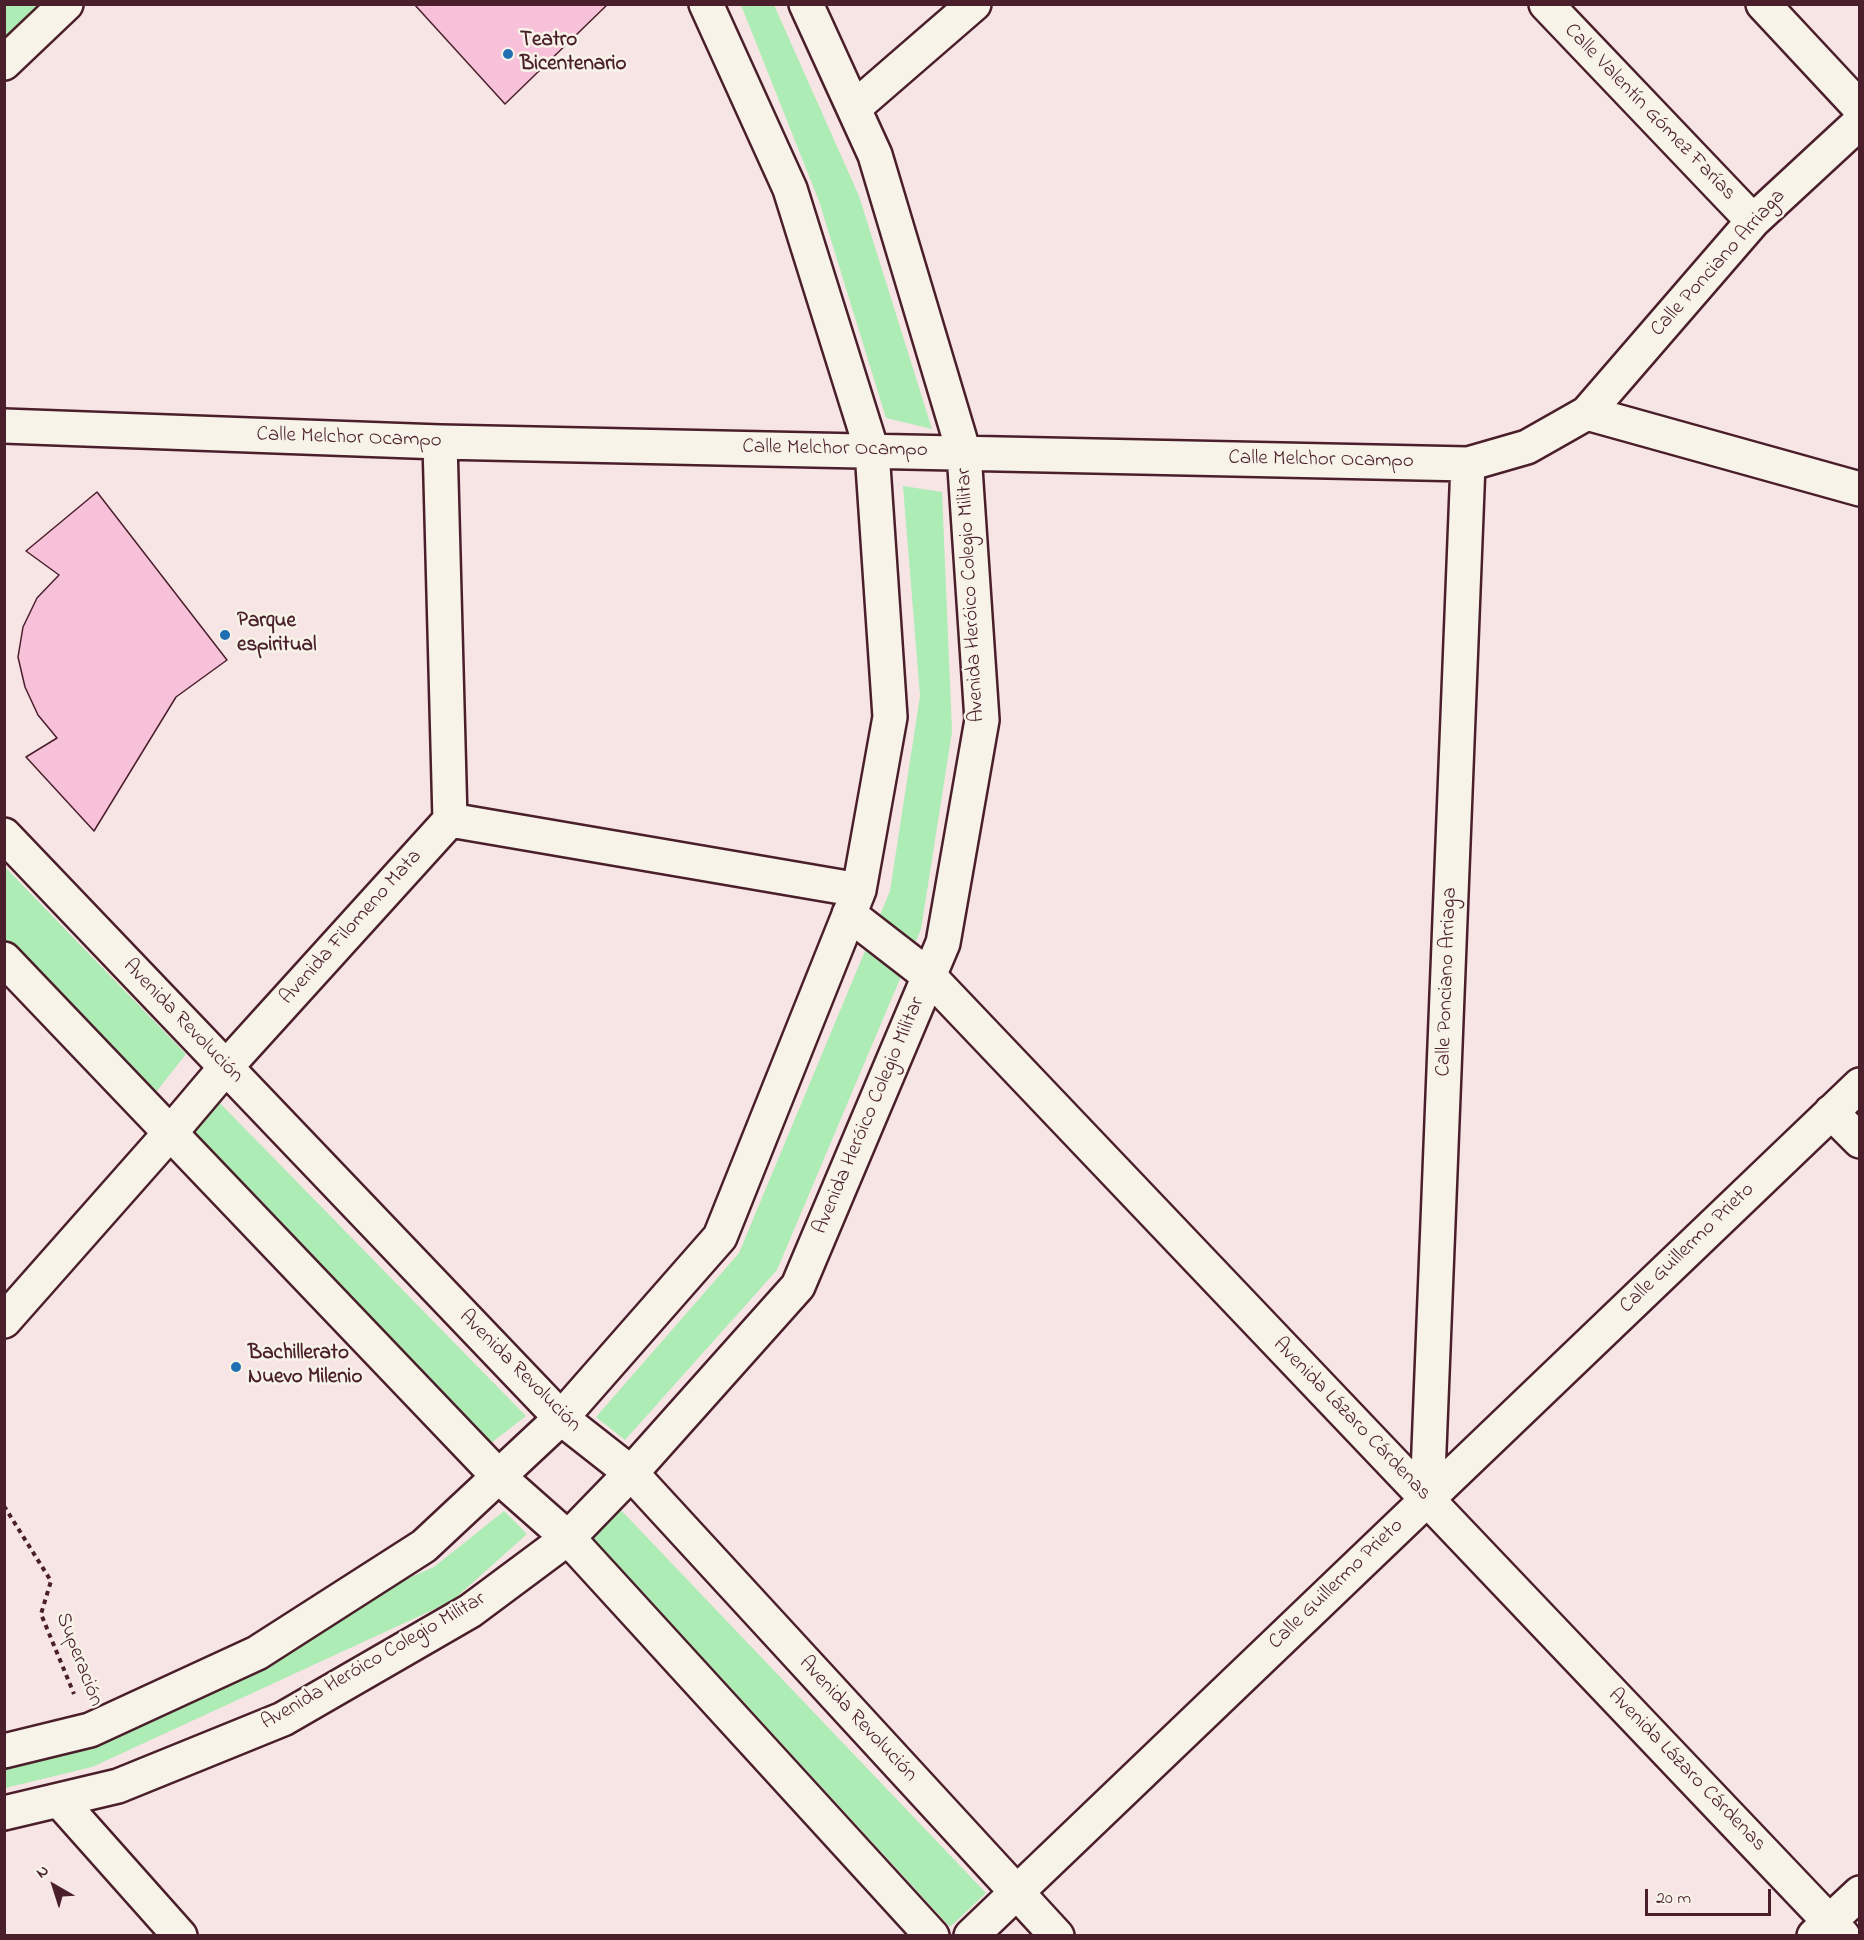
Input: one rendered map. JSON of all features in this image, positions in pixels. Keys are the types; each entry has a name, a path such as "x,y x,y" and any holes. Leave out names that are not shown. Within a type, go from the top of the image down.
{"street":[{"path":"4,63 66,4"},
{"path":"4,1751 90,1730 257,1653 424,1546 561,1418 720,1237 854,902 890,717 872,451 790,189 706,4"},
{"name":"Avenida Heróico Colegio Militar","path":"4,1813 118,1786 283,1719 470,1611 568,1538 631,1473 798,1286 943,943 982,720 964,453 875,155 806,4"},
{"path":"854,108 974,4"},
{"name":"Calle Valentín Gómez Farías","path":"1546,4 1753,222"},
{"path":"1763,4 1860,108"},
{"name":"Calle Ponciano Arriaga","path":"1587,414 1753,222 1860,122"},
{"path":"1587,414 1860,489"},
{"name":"Calle Melchor Ocampo","path":"4,426 440,442 1468,464 1527,447 1587,414"},
{"path":"440,442 450,820 854,902"},
{"name":"Calle Ponciano Arriaga","path":"1427,1500 1468,464"},
{"name":"Avenida Filomeno Mata","path":"4,1320 226,1067 450,820"},
{"name":"Avenida Revolución","path":"4,835 561,1418 631,1473 1057,1935"},
{"name":"Avenida Lázaro Cárdenas","path":"854,902 929,976 1427,1500 1829,1931"},
{"path":"4,958 499,1477 568,1538 932,1935"},
{"name":"Calle Guillermo Prieto","path":"971,1935 1860,1085"},
{"path":"1831,1112 1860,1141"},
{"path":"59,1800 180,1935"},
{"path":"1829,1931 1860,1893"}],"path":[{"name":"Superación","path":"4,1506 51,1581 41,1614 90,1730"}],"green space":[{"path":"5,5 64,5 5,61"},
{"path":"741,5 774,5 859,196 932,429 886,418 819,201"},
{"path":"903,486 942,492 952,732 921,929 777,1270 625,1440 596,1417 739,1253 890,891 920,696"},
{"path":"4,866 186,1054 153,1096 5,940"},
{"path":"211,1094 526,1416 477,1454 186,1121"},
{"path":"619,1508 986,1893 950,1927 592,1537"},
{"path":"504,1511 527,1534 452,1601 92,1767 5,1788 5,1744 82,1721 434,1567"}],"building":[{"name":"Teatro Bicentenario","path":"414,4 608,4 505,104"},
{"path":"97,492 227,660 176,697 94,831 26,757 57,738 38,715 25,687 18,657 23,627 37,598 59,575 26,551"}],"place":[{"name":"Teatro Bicentenario","path":"508,54"},
{"name":"Parque espiritual","path":"225,635"},
{"name":"Bachillerato Nuevo Milenio","path":"236,1367"}]}
